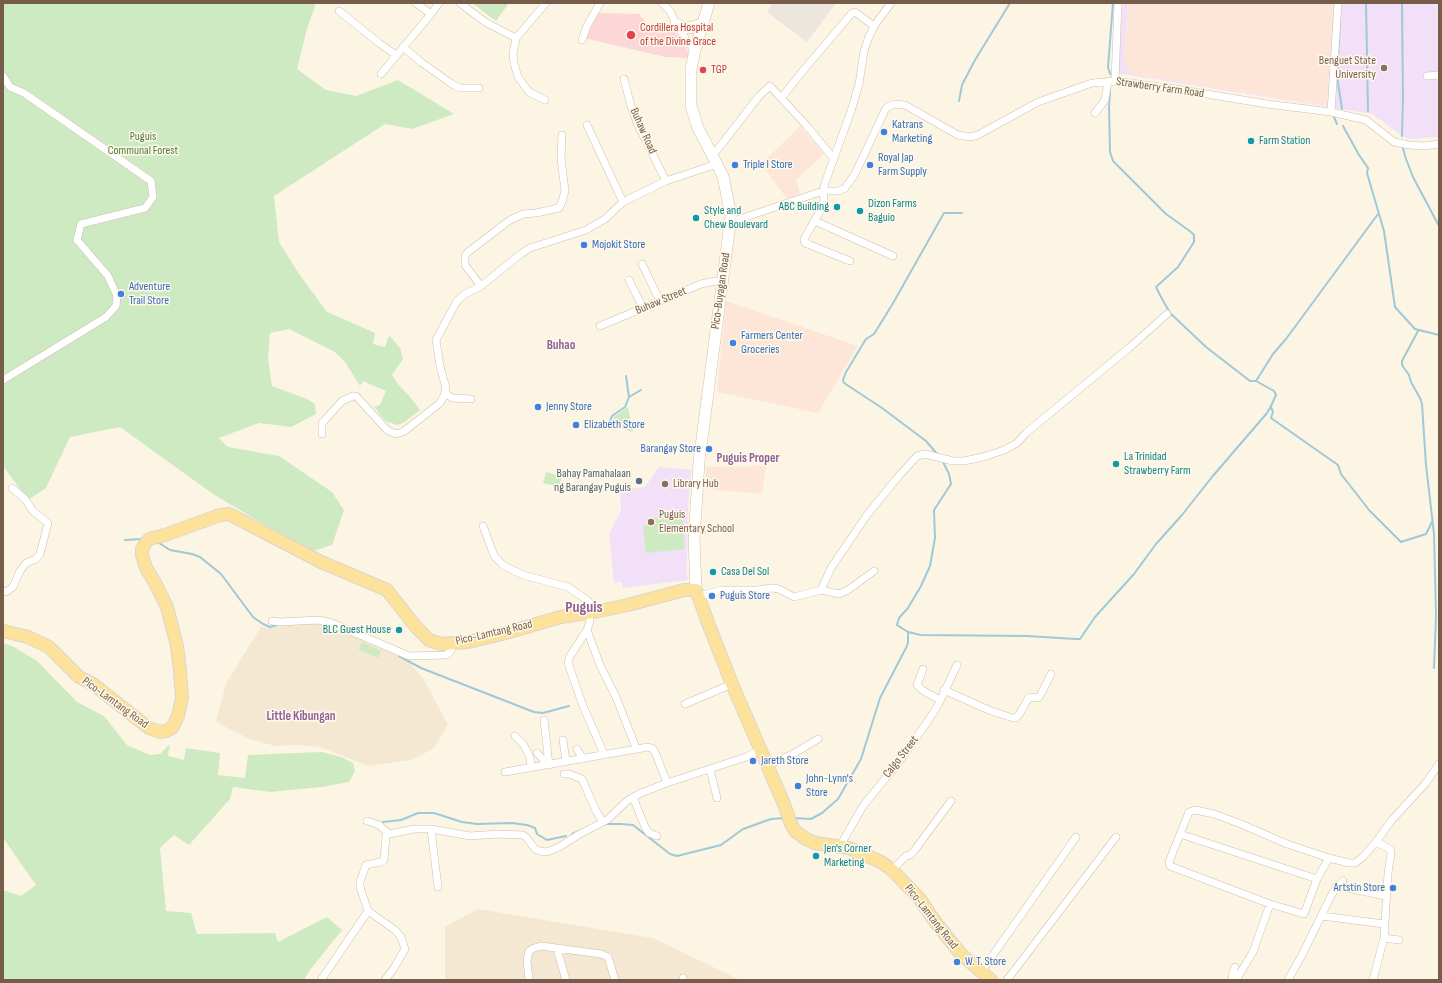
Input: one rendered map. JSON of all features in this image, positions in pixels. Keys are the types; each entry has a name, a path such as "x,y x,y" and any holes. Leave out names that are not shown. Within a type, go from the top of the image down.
{"main road":[{"name":"Pico-Buyagan Road","path":"698,593 694,539 699,462 719,282 731,222 731,212 725,182 715,159 698,128 691,106 691,69 702,24 709,3"},
{"path":"676,24 684,28 689,28 702,24"},
{"name":"Pico-Lamtang Road","path":"3,631 28,637 49,647 79,676 93,684 136,718 154,730 160,732 172,728 175,723 182,698 178,656 167,607 146,568 142,556 142,549 144,544 149,539 165,535 220,515 229,514 322,562 387,590 416,627 429,640 441,644 468,642 492,637 545,621 628,605 684,590 698,593 732,684 795,831 806,839 815,843 849,848 882,862 892,870 919,898 951,944 991,980"}],"street":[{"path":"416,3 431,14"},
{"path":"380,74 439,3"},
{"path":"460,3 485,22 516,38"},
{"path":"545,100 529,92 518,77 513,54 516,38 546,3"},
{"path":"582,40 587,26 600,3"},
{"path":"662,3 670,11 676,24 689,44 695,50"},
{"path":"850,261 805,243 804,239 823,206 823,192 825,183 851,111 859,84 864,50 868,39 874,26 891,3"},
{"path":"1095,113 1105,100 1111,81 1118,3"},
{"path":"1331,112 1338,3"},
{"path":"339,11 396,55"},
{"path":"782,98 852,13 855,12 874,26"},
{"path":"403,47 452,84 460,88 479,88"},
{"path":"1427,76 1439,75"},
{"path":"3,76 10,87 24,93 151,181 153,197 145,208 81,224 77,240 108,276 117,296 116,306 106,317 3,380"},
{"name":"Buhaw Road","path":"624,79 638,125 666,181"},
{"name":"Strawberry Farm Road","path":"731,222 823,192 839,191 849,184 886,108 894,104 905,105 958,135 970,137 988,130 1038,102 1092,83 1111,81 1331,112 1366,120 1394,142 1424,146 1439,144"},
{"path":"322,434 321,426 324,421 342,401 353,396 356,396 387,430 398,434 440,403 445,393 445,382 440,366 436,340 457,301 465,294 481,286 522,253 546,242 586,230 605,219 623,202 715,159 725,140 759,96 769,86 772,86 834,159"},
{"path":"587,125 623,202"},
{"path":"481,286 464,260 468,252 510,220 523,214 559,208 565,191 561,159 562,135"},
{"path":"815,221 893,256"},
{"path":"642,264 660,301"},
{"path":"630,280 643,308"},
{"name":"Buhaw Street","path":"600,326 701,284 719,282"},
{"path":"821,590 831,568 867,515 886,490 917,456 925,454 964,461 1004,450 1017,443 1167,314"},
{"path":"445,393 452,398 471,399"},
{"path":"3,591 6,592 13,587 20,571 26,563 36,559 40,554 48,523 33,511 25,499 12,488"},
{"path":"483,526 495,557 504,566 523,575 568,587 587,600 594,612 587,630 579,640 568,660 581,698 604,754"},
{"path":"698,593 722,590 757,590 772,588 779,589 795,597 821,590 842,594 874,571"},
{"path":"272,621 325,621 409,656 446,655 451,652 452,644"},
{"path":"587,630 600,665 616,697 636,748"},
{"name":"Calgo Street","path":"840,846 863,806 911,745 930,718 957,665"},
{"path":"923,669 917,685 922,690 940,700"},
{"path":"944,690 957,697 1016,718 1028,699 1031,697 1038,698 1040,696 1051,674"},
{"path":"684,704 732,684"},
{"path":"544,720 549,765"},
{"path":"515,736 523,744 530,757 531,768"},
{"path":"768,765 793,754 818,739"},
{"path":"563,740 566,761"},
{"path":"505,772 648,747 653,749 667,783"},
{"path":"577,750 583,759"},
{"path":"385,980 405,949 401,937 395,930 368,911 360,887 360,880 366,864 381,862 384,860 386,836 389,834 414,829 431,829 470,836 498,834 523,835 528,838 535,849 547,852 559,847 607,820 633,797 667,783 746,757 760,750"},
{"path":"537,753 549,765"},
{"path":"1329,858 1304,914 1270,904 1170,866 1170,859 1189,812 1195,810 1214,814 1287,844 1329,858 1355,863 1363,857 1376,842 1391,820 1425,784 1439,764"},
{"path":"710,769 718,798"},
{"path":"564,774 569,774 582,779 596,811 603,822"},
{"path":"633,797 645,827 650,833 657,836"},
{"path":"892,870 906,856 910,855 914,851 951,801"},
{"path":"367,821 379,826 389,834"},
{"path":"431,829 438,887"},
{"path":"1180,834 1318,880"},
{"path":"981,972 1076,837"},
{"path":"1007,980 1116,837"},
{"path":"1373,980 1384,938 1386,896 1392,854 1390,849 1376,842"},
{"path":"1288,980 1340,883 1386,896"},
{"path":"1236,980 1254,952 1270,904"},
{"path":"321,980 368,911"},
{"path":"1322,916 1384,924"},
{"path":"1384,938 1398,940"},
{"path":"529,980 527,960 529,951 541,946 602,954 608,957 615,980"},
{"path":"557,949 566,980"},
{"path":"1232,980 1232,972 1235,967"}],"shaded area":[{"path":"773,3 836,3 807,42 767,12"},
{"name":"Benguet State University","path":"1123,3 1128,3 1124,64 1133,74 1326,106 1328,97 1333,3 1439,3 1439,137 1408,139 1372,114 1117,73"},
{"path":"1128,3 1333,3 1327,106 1133,74 1124,64"},
{"name":"Cordillera Hospital of the Divine Grace","path":"598,13 640,14 641,18 644,18 645,27 669,26 675,32 688,52 688,56 686,58 665,57 584,38"},
{"path":"800,126 824,154 796,180 800,194 787,199 761,164"},
{"path":"726,301 858,346 818,413 717,392"},
{"path":"766,466 762,494 706,489 706,467"},
{"name":"Puguis Elementary School","path":"659,467 691,470 686,566 688,580 623,588 622,582 614,583 609,534 621,511 620,490 645,487"},
{"path":"319,623 334,627 408,661 423,678 448,725 433,749 411,760 368,766 320,747 299,745 275,746 249,739 216,722 226,683 261,627 269,628 295,624"},
{"path":"478,909 653,938 740,980 445,980 445,927"}],"green space":[{"name":"Puguis Communal Forest","path":"3,3 316,3 307,29 297,69 326,90 356,96 398,80 454,114 412,129 385,124 274,196 279,242 299,274 327,312 375,333 373,344 385,347 389,335 400,348 403,359 392,375 420,410 406,421 398,425 385,421 374,407 380,405 386,391 363,381 360,386 345,362 335,352 289,329 270,333 268,358 272,386 307,399 315,404 316,414 291,427 259,423 219,438 228,447 279,456 332,492 344,510 332,545 310,552 213,494 120,427 70,437 46,488 28,500 3,466"},
{"path":"472,3 509,3 496,21"},
{"path":"628,407 633,432 611,425 611,422 615,416"},
{"path":"546,472 562,476 559,487 543,483"},
{"path":"654,518 683,520 684,549 646,553 643,527"},
{"path":"362,642 381,651 378,658 358,649"},
{"path":"3,643 14,647 37,661 77,702 104,716 127,745 150,755 160,754 170,744 168,756 184,760 186,748 220,753 218,775 245,778 248,755 322,752 341,757 353,763 355,771 349,782 322,787 270,792 233,787 230,799 189,845 174,835 160,848 166,911 191,913 197,934 275,933 278,942 327,917 342,930 310,970 304,980 3,980 3,890 21,896 36,885 3,838"}],"waterway":[{"path":"959,101 962,85 975,60 1010,3"},
{"path":"1110,74 1108,67 1113,3"},
{"path":"1366,3 1368,111"},
{"path":"1402,3 1402,136"},
{"path":"1340,20 1337,76 1342,109"},
{"path":"942,460 949,474 951,484 934,510 935,538 930,566 921,586 908,608 899,618 897,625 908,632 921,635 1027,636 1080,639 1095,617 1134,574 1156,544 1182,515 1212,477 1267,413 1271,406 1276,395 1274,391 1256,381 1250,381 1206,347 1170,313 1161,297 1156,287 1178,267 1194,242 1194,235 1166,214 1113,161 1110,152 1110,91"},
{"path":"1334,117 1337,124"},
{"path":"1343,126 1368,168 1367,173 1384,231 1395,307 1415,329 1439,335"},
{"path":"1402,145 1413,177 1439,226"},
{"path":"938,455 926,441 882,408 844,383 843,380 846,372 866,339 874,334 892,305 944,213 962,213"},
{"path":"1256,381 1273,354 1286,339 1378,214"},
{"path":"1418,331 1402,361 1402,365 1409,375 1422,404 1426,465 1434,534 1436,616 1434,668"},
{"path":"626,376 629,397"},
{"path":"609,423 612,416 625,407 629,397 641,390"},
{"path":"1271,407 1273,412 1271,418 1338,465 1341,474 1369,510 1401,542 1426,534 1433,520"},
{"path":"125,540 142,539"},
{"path":"156,541 170,550 200,557 221,574 253,617 270,627 278,625"},
{"path":"793,818 811,819 822,813 838,799 861,759 880,698 907,646 908,632"},
{"path":"399,656 421,668 534,712 543,713 569,706"},
{"path":"383,822 401,820 418,813 434,813 462,822 477,824 512,823 527,825 535,828 537,834 547,840 566,836"},
{"path":"606,824 633,825 670,854 677,856 721,845 743,829 771,819 785,818"},
{"path":"572,834 579,831"}],"place":[{"name":"Cordillera Hospital of the Divine Grace","path":"631,35"},
{"name":"Benguet State University","path":"1384,68"},
{"name":"TGP","path":"703,70"},
{"name":"Katrans Marketing","path":"884,132"},
{"name":"Farm Station","path":"1251,141"},
{"name":"Triple I Store","path":"735,165"},
{"name":"Royal Jap Farm Supply","path":"870,165"},
{"name":"ABC Building","path":"837,207"},
{"name":"Dizon Farms Baguio","path":"860,211"},
{"name":"Style and Chew Boulevard","path":"696,218"},
{"name":"Mojokit Store","path":"584,245"},
{"name":"Adventure Trail Store","path":"121,294"},
{"name":"Farmers Center Groceries","path":"733,343"},
{"name":"Jenny Store","path":"538,407"},
{"name":"Elizabeth Store","path":"576,425"},
{"name":"Barangay Store","path":"709,449"},
{"name":"La Trinidad Strawberry Farm","path":"1116,464"},
{"name":"Bahay Pamahalaan ng Barangay Puguis","path":"639,481"},
{"name":"Library Hub","path":"665,484"},
{"name":"Puguis Elementary School","path":"651,522"},
{"name":"Casa Del Sol","path":"713,572"},
{"name":"Puguis Store","path":"712,596"},
{"name":"BLC Guest House","path":"399,630"},
{"name":"Jareth Store","path":"753,761"},
{"name":"John-Lynn's Store","path":"798,786"},
{"name":"Jen's Corner Marketing","path":"816,856"},
{"name":"Artstin Store","path":"1393,888"},
{"name":"W. T. Store","path":"957,962"}],"district":[{"name":"Buhao","path":"561,346"},
{"name":"Puguis Proper","path":"748,459"},
{"name":"Puguis","path":"584,608"},
{"name":"Little Kibungan","path":"301,717"}]}
